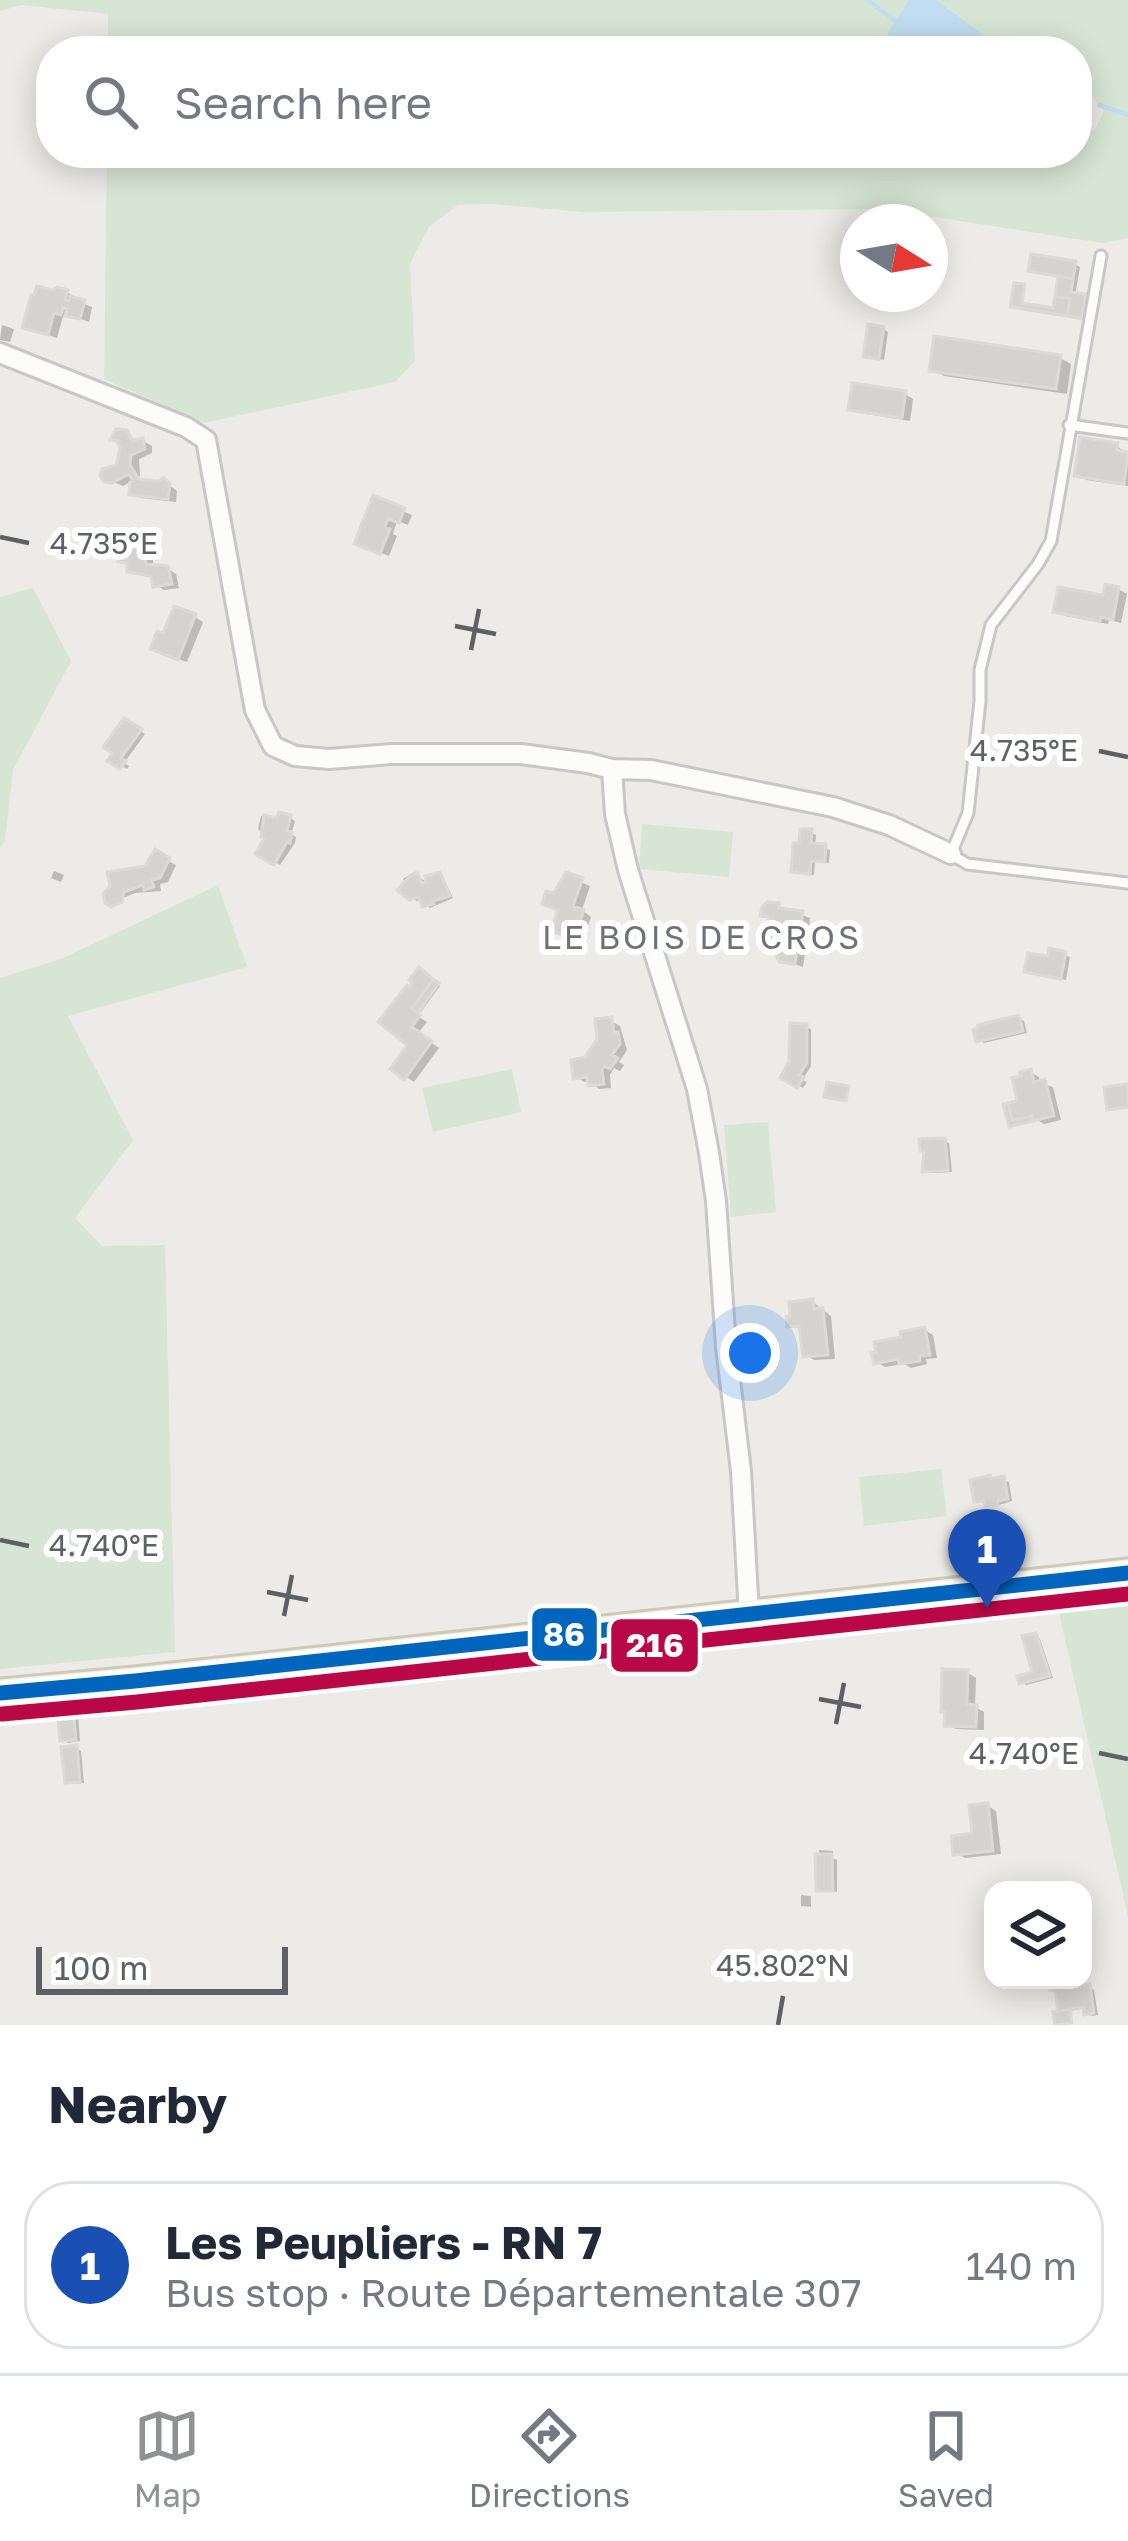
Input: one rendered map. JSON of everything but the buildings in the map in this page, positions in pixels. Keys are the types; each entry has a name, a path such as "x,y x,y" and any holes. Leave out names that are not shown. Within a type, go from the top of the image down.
{"main road":[{"path":"0,1693 1128,1573"}],"street":[{"path":"0,353 186,427 206,440 255,710 273,746 295,756 329,759 521,754 612,769 651,770 833,807 889,825 951,854"},
{"path":"612,769 615,814 628,870 698,1089 709,1153 741,1471 749,1615"}],"lane":[{"path":"1101,256 1052,541 991,625 980,670 968,813 951,854 967,864 1128,883"},
{"path":"1070,424 1128,433"}],"green space":[{"path":"0,0 910,0 888,36 108,36 108,14 21,5 0,11"},
{"path":"936,0 1128,0 1128,238 1102,243 948,219 948,204 584,212 458,205 429,227 410,263 415,361 395,382 204,423 104,379 107,168 1092,168 1092,130 1104,111 1092,97 1092,36 985,36"},
{"path":"33,588 71,661 13,770 0,849 0,597"},
{"path":"642,824 733,832 729,877 639,869"},
{"path":"218,885 247,967 68,1016 133,1140 75,1218 102,1246 165,1245 175,1652 0,1669 0,978 61,959"},
{"path":"512,1069 521,1112 433,1132 422,1088"},
{"path":"768,1122 776,1212 731,1217 724,1125"},
{"path":"941,1469 947,1516 864,1526 859,1477"},
{"path":"1128,1591 1128,1916 1056,1600"}],"water":[{"path":"909,0 936,0 985,36 888,36"}],"waterway":[{"path":"867,0 896,21"},
{"path":"1099,105 1128,115"}],"transit line":[{"name":"86","path":"0,1693 1128,1573"},
{"name":"216","path":"2,1714 1128,1594"}],"place":[{"name":"Les Peupliers - RN 7","path":"987,1608"}],"district":[{"name":"LE BOIS DE CROS","path":"702,937"}]}
